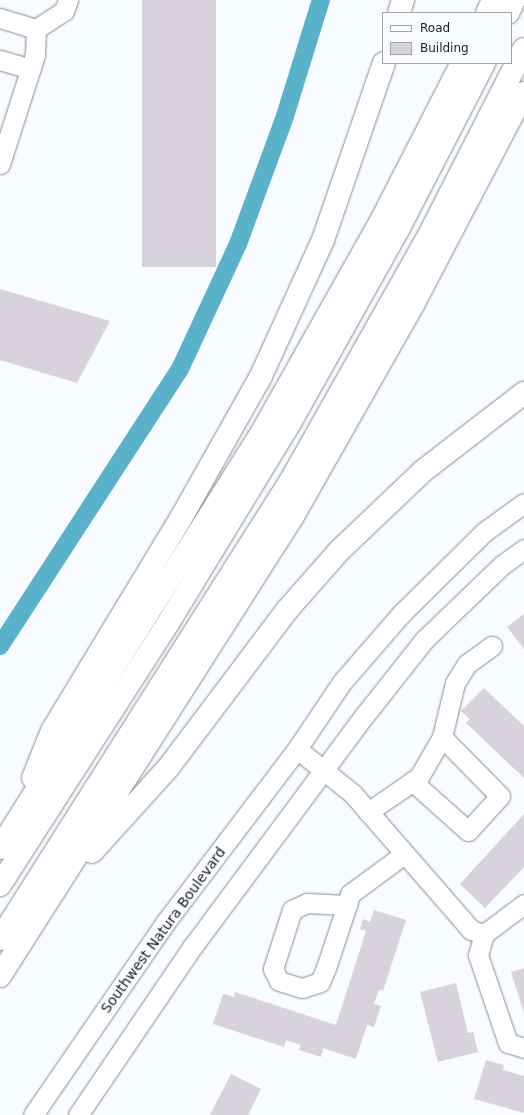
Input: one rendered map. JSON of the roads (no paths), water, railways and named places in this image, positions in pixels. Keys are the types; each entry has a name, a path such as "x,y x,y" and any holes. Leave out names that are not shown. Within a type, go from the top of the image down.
{"highway":[{"path":"399,12 403,0"},
{"path":"487,12 493,0"},
{"path":"508,12 514,0"},
{"path":"0,939 290,480 423,246 524,48"},
{"path":"14,827 52,731 208,473 284,329 341,194 384,64"},
{"path":"0,848 266,426 378,226 461,64"},
{"path":"0,885 167,625 294,416 399,228 483,64"},
{"path":"0,976 233,612 354,411 524,93"},
{"path":"46,904 168,768 284,614 339,551 423,471 524,393"}],"street":[{"path":"0,18 36,29 64,11 68,0"},
{"path":"0,164 35,55 36,29"},
{"path":"0,60 31,69"},
{"name":"Southwest Natura Boulevard","path":"33,1115 165,924 297,749 342,682 402,613 484,532 524,503"},
{"path":"78,1115 193,946 323,770 424,640 502,565 524,549"},
{"path":"368,812 412,781 430,761 442,737 455,683 467,664 492,646"},
{"path":"412,781 468,832 500,796 442,737"},
{"path":"297,749 323,770 368,812 456,917 471,930 484,934"},
{"path":"346,905 307,903 292,910 273,969 279,981 302,988 320,982 350,894 403,855"},
{"path":"524,904 484,934 478,955 508,1043 524,1048"}],"waterway":[{"path":"0,646 180,369 238,244 285,116 321,0"}]}
